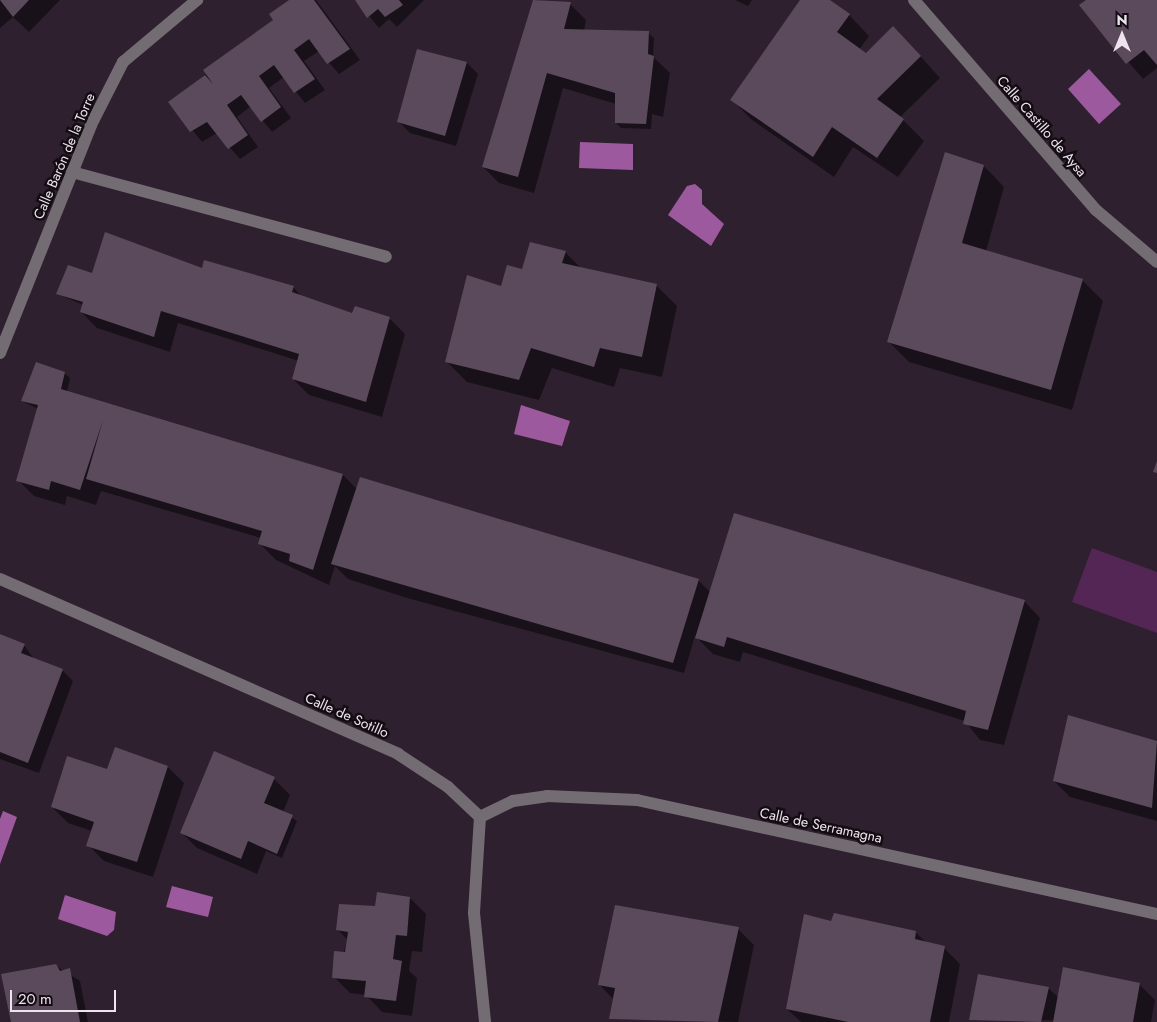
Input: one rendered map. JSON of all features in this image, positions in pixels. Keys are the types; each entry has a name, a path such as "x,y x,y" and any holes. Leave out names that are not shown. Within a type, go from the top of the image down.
{"street":[{"name":"Calle Barón de la Torre","path":"0,353 72,172 123,62 197,0"},
{"name":"Calle Castillo de Aysa","path":"914,0 1096,210 1157,262"},
{"path":"72,172 386,257"},
{"name":"Calle de Sotillo","path":"0,579 398,754 448,787 480,817"},
{"name":"Calle de Serramagna","path":"480,817 513,801 548,796 637,800 1157,914"},
{"path":"480,817 474,913 485,1022"}],"shaded area":[{"path":"1089,69 1121,104 1099,124 1068,89"},
{"path":"580,142 633,144 633,170 579,168"},
{"path":"695,184 702,190 702,204 724,224 711,246 668,215 687,186"},
{"path":"521,405 570,421 562,446 514,434"},
{"path":"1092,548 1157,572 1157,633 1072,602"},
{"path":"3,811 17,817 0,864 0,819"},
{"path":"172,886 213,897 208,917 166,907"},
{"path":"65,895 116,912 114,930 107,936 58,919"}],"building":[{"path":"0,0 29,0 13,17"},
{"path":"289,0 314,0 350,49 327,64 309,39 294,50 315,79 294,93 274,65 259,76 281,107 261,122 241,95 227,105 248,135 228,149 207,122 190,132 168,102 205,75 213,84 203,70 273,20 269,14"},
{"path":"355,0 399,0 403,5 385,17 378,9 367,18"},
{"path":"533,0 571,2 564,29 649,31 648,54 654,56 646,124 615,123 615,93 547,73 518,177 482,167"},
{"path":"800,0 830,0 850,14 837,32 866,53 893,26 921,56 877,99 904,119 877,158 832,127 813,157 730,100"},
{"path":"1086,0 1157,0 1157,65 1144,50 1126,64 1079,5"},
{"path":"417,49 467,62 445,136 397,122"},
{"path":"945,152 984,165 962,243 1083,279 1051,390 887,342"},
{"path":"105,232 202,268 204,260 294,286 292,292 352,313 355,306 390,317 366,402 292,379 299,354 161,311 154,337 80,312 83,302 56,294 68,265 92,273"},
{"path":"530,242 566,251 562,263 657,284 642,357 600,348 594,367 531,348 519,380 445,362 467,275 501,286 507,265 522,269"},
{"path":"36,362 65,372 61,389 343,474 313,570 289,561 290,554 258,544 262,531 86,479 103,420 80,490 51,481 49,490 16,481 38,405 21,401"},
{"path":"1157,461 1157,473 1153,472"},
{"path":"360,477 699,579 673,663 331,564"},
{"path":"734,513 1025,600 988,730 963,724 966,711 727,637 724,647 695,638"},
{"path":"0,634 25,644 21,653 63,669 28,763 0,752"},
{"path":"1068,715 1157,741 1152,808 1053,781"},
{"path":"115,747 168,766 137,862 86,846 94,822 51,807 67,756 107,769"},
{"path":"214,751 275,777 264,803 293,815 277,854 248,841 241,859 180,833"},
{"path":"377,892 410,897 407,936 396,935 393,959 402,961 396,1001 364,997 366,981 332,978 334,951 345,952 348,932 336,930 339,904 375,906"},
{"path":"615,905 739,927 718,1022 609,1019 615,988 598,985"},
{"path":"834,913 916,931 915,939 945,946 930,1022 848,1022 786,1009 804,914 831,921"},
{"path":"56,964 60,971 70,968 80,1022 11,1022 1,974"},
{"path":"1063,967 1140,983 1133,1022 1053,1022"},
{"path":"978,974 1049,987 1041,1022 969,1020"}]}
